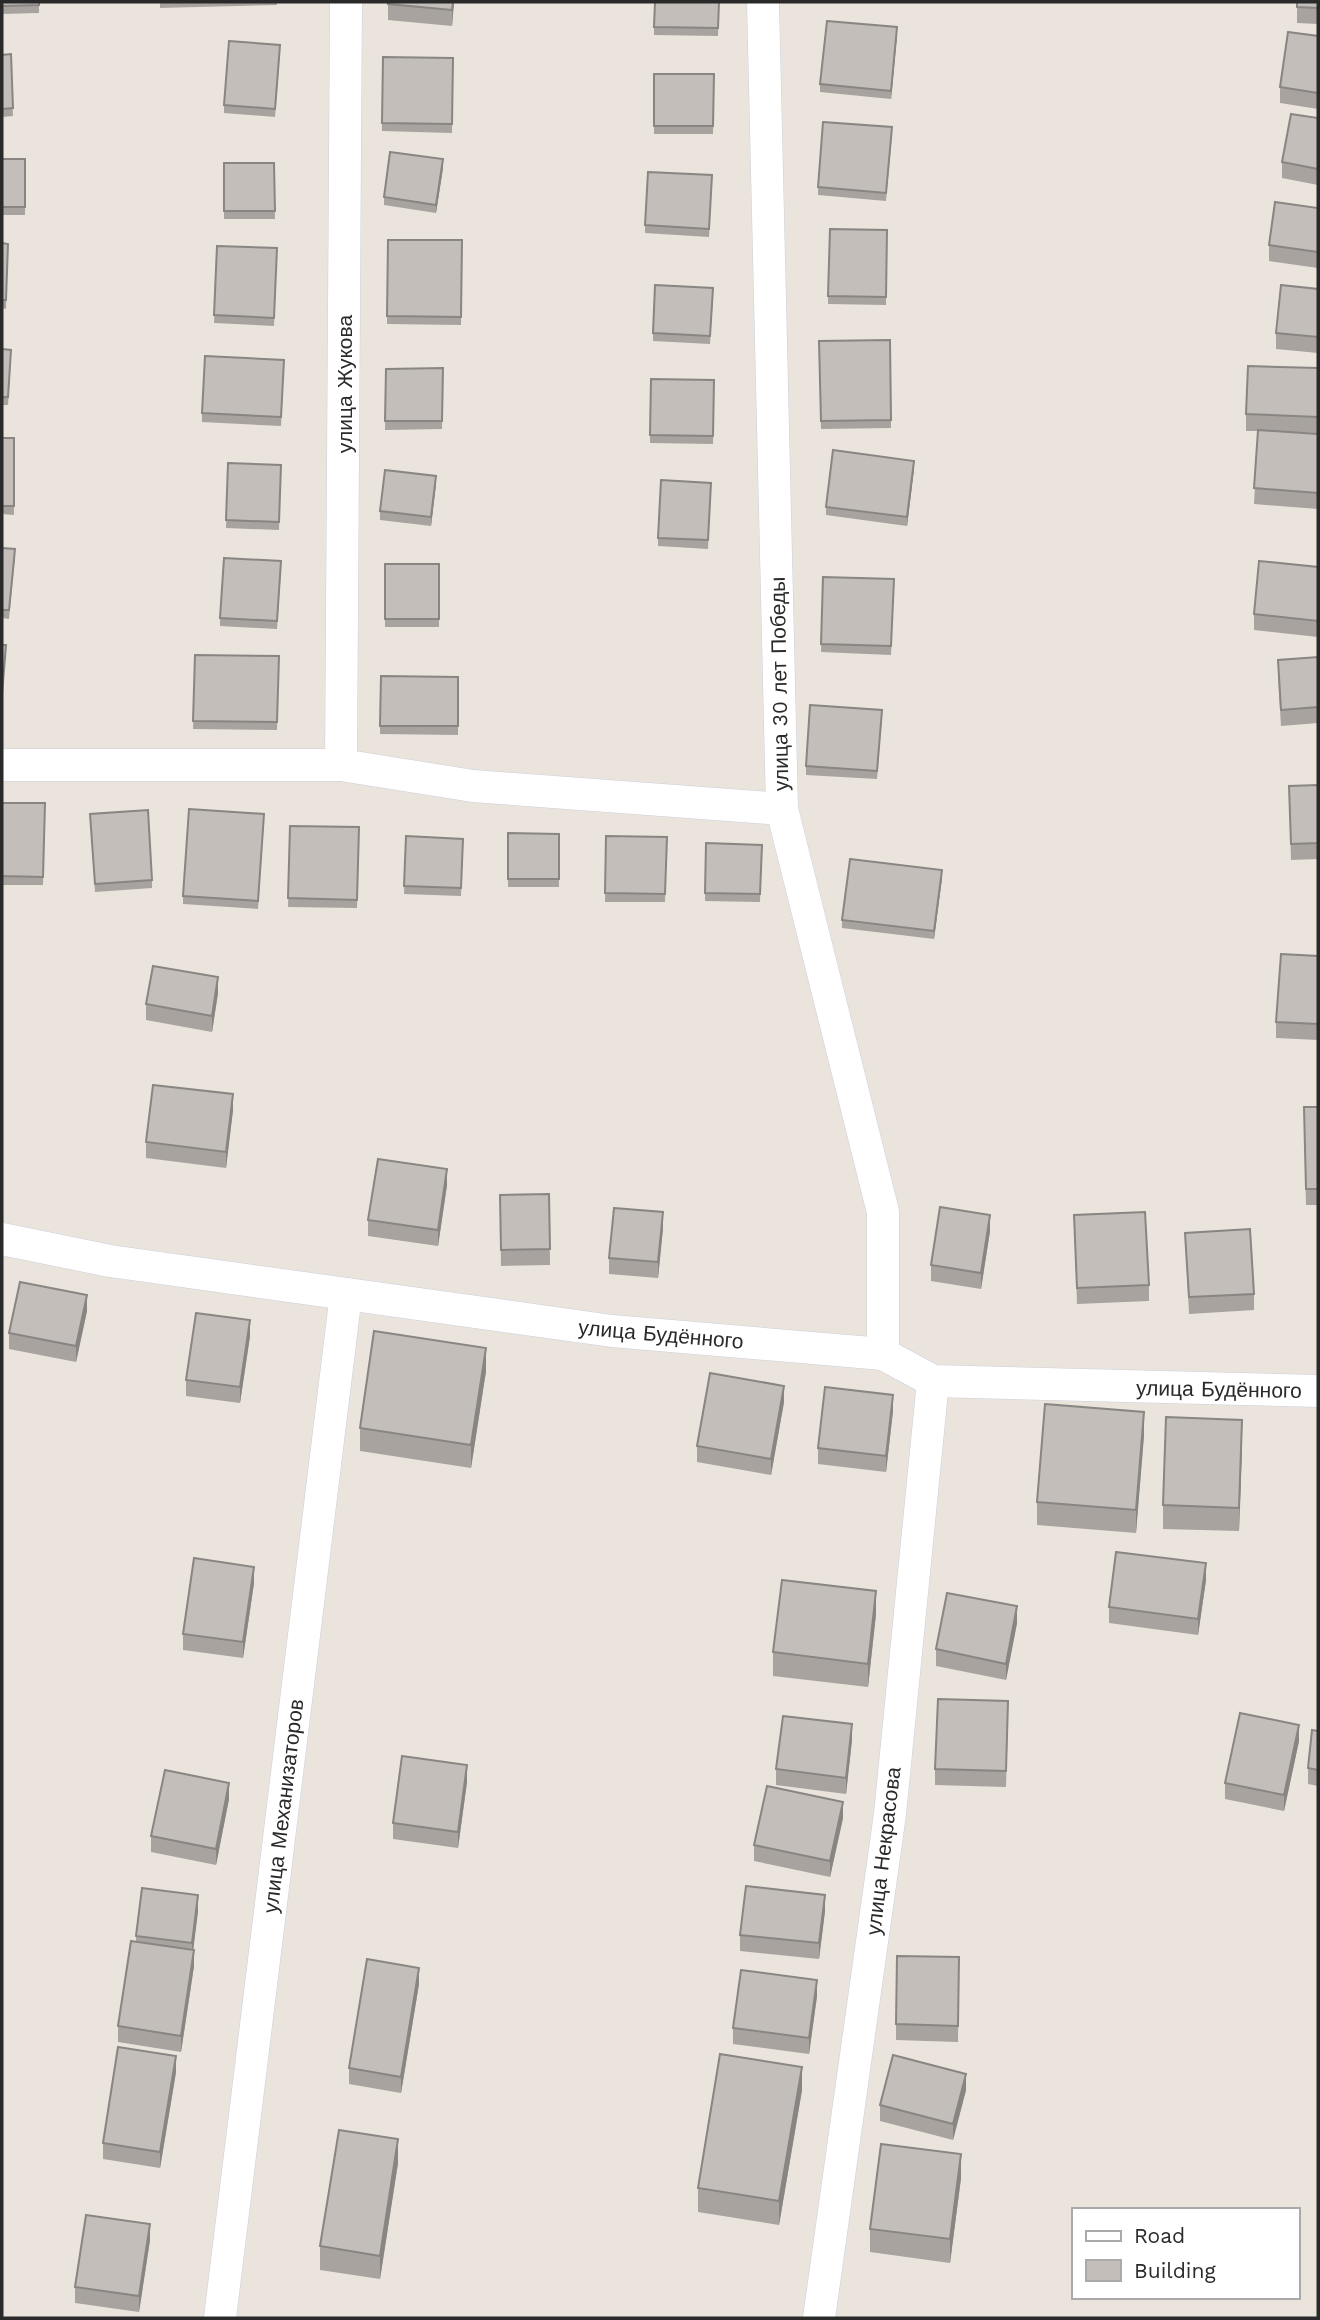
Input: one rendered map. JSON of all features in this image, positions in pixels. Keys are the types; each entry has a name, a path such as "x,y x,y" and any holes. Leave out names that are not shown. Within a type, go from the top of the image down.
{"street":[{"name":"улица Жукова","path":"341,765 346,2"},
{"name":"улица 30 лет Победы","path":"764,2 782,809 883,1212 883,1353"},
{"path":"2,765 341,765 473,786 782,809"},
{"name":"улица Будённого","path":"2,1239 110,1261 612,1331 883,1353 933,1381 1318,1391"},
{"name":"улица Механизаторов","path":"219,2318 346,1294"},
{"name":"улица Некрасова","path":"819,2318 890,1814 933,1381"}],"building":[{"path":"2,2 39,2 39,5 2,6"},
{"path":"388,2 453,2 452,10"},
{"path":"655,2 719,2 718,28 654,27"},
{"path":"1297,2 1318,2 1318,8 1297,7"},
{"path":"827,21 897,27 891,91 820,84"},
{"path":"1288,32 1318,36 1318,93 1280,87"},
{"path":"229,41 280,45 275,109 224,105"},
{"path":"11,54 13,108 2,109 2,55"},
{"path":"383,57 453,58 452,124 382,123"},
{"path":"654,74 714,74 713,126 654,126"},
{"path":"1291,114 1318,118 1318,169 1282,162"},
{"path":"823,122 892,127 886,193 818,187"},
{"path":"390,152 443,159 436,205 384,197"},
{"path":"2,159 25,159 25,207 2,207"},
{"path":"224,163 274,163 275,211 224,211"},
{"path":"648,172 712,175 709,229 645,225"},
{"path":"1275,202 1318,208 1318,252 1269,245"},
{"path":"830,229 887,230 886,297 828,296"},
{"path":"388,240 462,240 461,317 387,316"},
{"path":"2,243 8,244 6,300 2,300"},
{"path":"217,246 277,248 274,318 214,315"},
{"path":"655,285 713,288 710,336 653,333"},
{"path":"1281,285 1318,289 1318,337 1276,333"},
{"path":"890,340 891,420 821,421 819,341"},
{"path":"2,349 11,350 8,397 2,397"},
{"path":"205,356 284,360 281,417 202,413"},
{"path":"1248,366 1318,368 1318,417 1246,414"},
{"path":"443,368 442,421 385,421 386,369"},
{"path":"651,379 714,380 713,436 650,435"},
{"path":"1258,430 1318,434 1318,493 1254,488"},
{"path":"2,438 14,438 14,506 2,506"},
{"path":"833,450 914,461 907,517 826,507"},
{"path":"228,463 281,465 279,522 226,520"},
{"path":"385,470 436,476 431,517 380,511"},
{"path":"661,480 711,483 708,540 658,538"},
{"path":"2,548 15,549 9,610 2,610"},
{"path":"224,558 281,561 277,621 220,618"},
{"path":"1259,561 1318,567 1318,621 1254,614"},
{"path":"385,564 439,564 439,619 385,619"},
{"path":"823,577 894,579 891,646 821,644"},
{"path":"2,645 6,645 2,694"},
{"path":"195,655 279,656 277,722 193,721"},
{"path":"1318,657 1318,707 1281,710 1278,660"},
{"path":"381,676 458,677 458,726 380,726"},
{"path":"810,705 882,710 877,771 806,766"},
{"path":"1318,785 1318,843 1291,844 1289,786"},
{"path":"2,803 45,803 43,877 2,876"},
{"path":"189,809 264,814 258,901 183,896"},
{"path":"148,810 152,880 95,884 90,814"},
{"path":"290,826 359,827 357,900 288,898"},
{"path":"508,833 559,834 559,879 508,879"},
{"path":"406,836 463,839 461,888 404,886"},
{"path":"606,836 667,837 665,894 605,893"},
{"path":"706,843 762,845 760,894 705,893"},
{"path":"850,859 942,870 934,931 842,920"},
{"path":"1281,954 1318,956 1318,1024 1276,1022"},
{"path":"153,966 218,977 212,1016 146,1004"},
{"path":"153,1085 233,1094 226,1152 146,1142"},
{"path":"1304,1107 1318,1107 1318,1189 1306,1189"},
{"path":"378,1159 447,1169 438,1230 368,1220"},
{"path":"549,1194 550,1249 501,1250 500,1195"},
{"path":"940,1207 990,1215 981,1273 931,1265"},
{"path":"614,1208 663,1212 658,1262 609,1258"},
{"path":"1145,1212 1149,1285 1077,1288 1074,1215"},
{"path":"1250,1229 1254,1294 1189,1297 1185,1233"},
{"path":"20,1282 87,1295 76,1346 9,1333"},
{"path":"196,1313 250,1320 240,1387 186,1380"},
{"path":"374,1331 486,1348 471,1445 360,1428"},
{"path":"710,1373 784,1386 771,1459 697,1446"},
{"path":"825,1387 893,1395 886,1456 818,1448"},
{"path":"1045,1404 1144,1412 1136,1510 1037,1502"},
{"path":"1166,1417 1242,1420 1239,1508 1163,1505"},
{"path":"1116,1552 1206,1563 1198,1619 1109,1607"},
{"path":"194,1558 254,1567 243,1642 183,1634"},
{"path":"782,1580 876,1591 868,1664 773,1652"},
{"path":"947,1593 1017,1606 1006,1664 936,1649"},
{"path":"938,1699 1008,1701 1006,1771 935,1769"},
{"path":"1240,1713 1299,1725 1284,1795 1225,1783"},
{"path":"783,1716 852,1724 846,1778 776,1769"},
{"path":"1312,1730 1318,1731 1318,1770 1308,1768"},
{"path":"402,1756 467,1765 458,1832 393,1823"},
{"path":"165,1770 229,1783 216,1849 151,1836"},
{"path":"767,1786 843,1802 830,1861 754,1845"},
{"path":"746,1886 825,1895 819,1943 740,1935"},
{"path":"142,1888 198,1895 192,1943 136,1936"},
{"path":"131,1941 194,1950 181,2036 118,2026"},
{"path":"897,1956 959,1957 958,2026 896,2024"},
{"path":"367,1959 419,1968 401,2077 349,2068"},
{"path":"741,1970 817,1980 809,2038 733,2028"},
{"path":"118,2047 176,2056 160,2152 103,2143"},
{"path":"720,2054 802,2067 779,2201 698,2188"},
{"path":"893,2055 966,2074 953,2124 880,2105"},
{"path":"339,2130 398,2139 380,2256 320,2246"},
{"path":"881,2144 961,2154 950,2239 870,2229"},
{"path":"86,2215 150,2224 139,2296 75,2287"}]}
